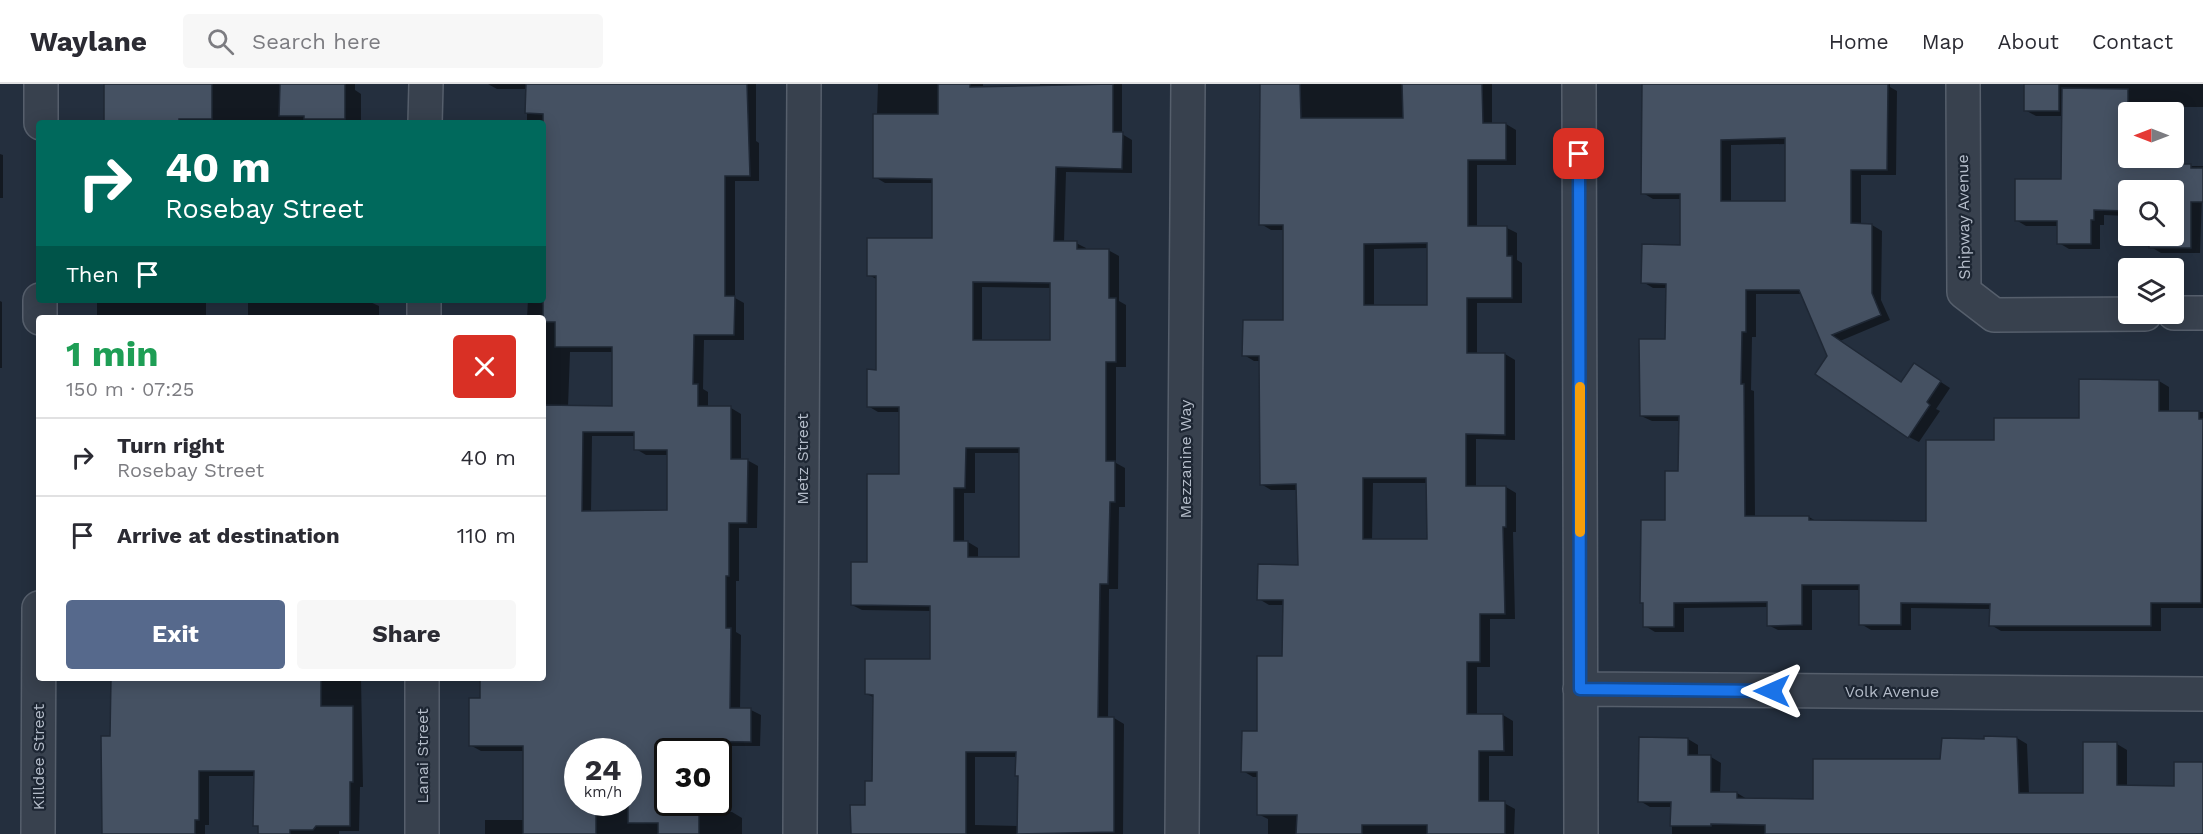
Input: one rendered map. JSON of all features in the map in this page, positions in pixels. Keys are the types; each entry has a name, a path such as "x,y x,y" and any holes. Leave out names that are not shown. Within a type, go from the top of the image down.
{"street":[{"path":"41,84 41,120"},
{"path":"425,120 426,84"},
{"name":"Metz Street","path":"800,834 804,84"},
{"name":"Mezzanine Way","path":"1182,834 1188,84"},
{"path":"1579,84 1581,834"},
{"name":"Shipway Avenue","path":"1963,84 1964,292 1994,315 2118,314"},
{"path":"2184,313 2203,313"},
{"name":"Killdee Street","path":"38,834 39,681"},
{"name":"Lanai Street","path":"422,681 422,834"},
{"name":"Volk Avenue","path":"1580,689 2203,693"}],"building":[{"path":"104,84 212,84 212,119 104,120"},
{"path":"280,84 345,84 345,119 304,119 304,116 279,116"},
{"path":"526,84 747,84 750,176 725,176 725,296 735,296 734,335 694,335 693,384 698,384 698,406 731,406 731,459 748,459 747,523 729,523 726,628 731,628 730,708 751,708 751,742 732,742 732,738 654,738 654,816 699,816 699,834 658,834 658,823 628,823 628,816 642,816 642,738 564,738 564,816 596,816 596,834 523,834 523,746 469,746 469,698 480,698 480,681 546,681 546,405 612,406 612,347 555,347 555,322 546,322 546,315 543,315 543,303 546,303 546,120 543,120 543,114 525,113","holes":["583,432 634,432 634,450 667,450 667,510 582,511"]},
{"path":"938,84 970,84 970,87 1113,84 1113,132 1123,132 1122,169 1056,167 1054,241 1077,241 1077,249 1109,249 1109,298 1116,298 1116,362 1106,362 1106,461 1115,461 1115,502 1110,502 1108,584 1100,584 1098,717 1114,717 1114,832 1017,834 1016,752 966,752 966,834 851,834 850,805 865,805 865,781 872,781 873,695 865,694 865,659 930,659 930,606 851,605 851,562 867,562 867,474 899,474 899,407 867,407 867,369 876,370 876,276 867,276 867,238 932,238 932,179 873,178 873,114 938,114","holes":["973,282 1050,283 1050,340 973,340","966,448 1019,448 1019,557 968,557 968,541 954,541 954,488 965,488"]},
{"path":"1260,84 1300,84 1301,118 1403,118 1402,84 1482,84 1483,123 1506,123 1506,160 1468,160 1468,226 1507,226 1507,256 1512,256 1512,298 1467,298 1467,353 1505,353 1505,435 1466,434 1466,486 1506,486 1506,527 1503,527 1505,614 1480,614 1480,662 1467,662 1467,714 1503,714 1504,751 1479,751 1479,801 1505,801 1505,834 1427,834 1427,825 1362,825 1362,834 1296,834 1297,815 1257,815 1257,772 1241,772 1242,731 1257,731 1257,656 1282,656 1283,600 1257,600 1258,564 1298,565 1296,484 1260,485 1259,356 1242,356 1243,320 1283,320 1283,225 1259,225","holes":["1427,243 1427,305 1364,305 1364,244","1363,478 1426,478 1427,539 1363,539"]},
{"path":"1642,84 1888,84 1887,170 1851,170 1851,223 1872,224 1872,293 1881,315 1832,335 1901,382 1914,363 1941,381 1927,402 1930,405 1908,438 1815,374 1827,356 1799,290 1746,290 1746,332 1742,332 1741,384 1744,384 1745,516 1809,516 1809,520 1926,521 1926,440 1994,440 1994,418 2079,418 2079,379 2159,380 2159,411 2199,411 2199,419 2203,419 2201,603 2151,603 2151,626 1989,626 1990,604 1901,603 1901,625 1859,625 1859,585 1802,585 1802,625 1767,626 1767,602 1674,603 1674,627 1643,627 1643,603 1640,603 1641,520 1665,520 1665,471 1678,471 1679,416 1640,416 1639,339 1665,339 1666,284 1641,283 1642,244 1680,245 1680,194 1641,194","holes":["1785,138 1785,201 1721,201 1721,140"]},
{"path":"2024,84 2059,84 2059,111 2024,111"},
{"path":"2062,88 2128,89 2128,102 2118,102 2118,168 2184,168 2184,164 2191,164 2191,168 2203,168 2203,202 2191,202 2191,248 2149,248 2149,246 2184,246 2184,180 2118,180 2118,211 2094,210 2094,220 2091,220 2091,244 2057,244 2057,221 2015,221 2015,179 2061,179"},
{"path":"111,681 321,681 321,706 353,706 353,782 350,782 350,826 316,826 313,830 290,830 290,834 258,834 258,826 253,826 254,771 199,771 199,820 195,820 195,834 102,834 101,736 110,736"},
{"path":"1984,736 2017,737 2019,793 2083,793 2083,742 2117,742 2117,785 2174,786 2174,762 2203,762 2203,834 1765,834 1765,825 1670,826 1671,802 1638,802 1639,737 1688,738 1688,755 1711,755 1711,792 1737,792 1737,798 1813,799 1813,759 1940,759 1942,738 1984,739"}],"slow traffic":[{"path":"1580,387 1580,532"}],"route":[{"path":"1579,154 1580,689 1772,691"}]}
